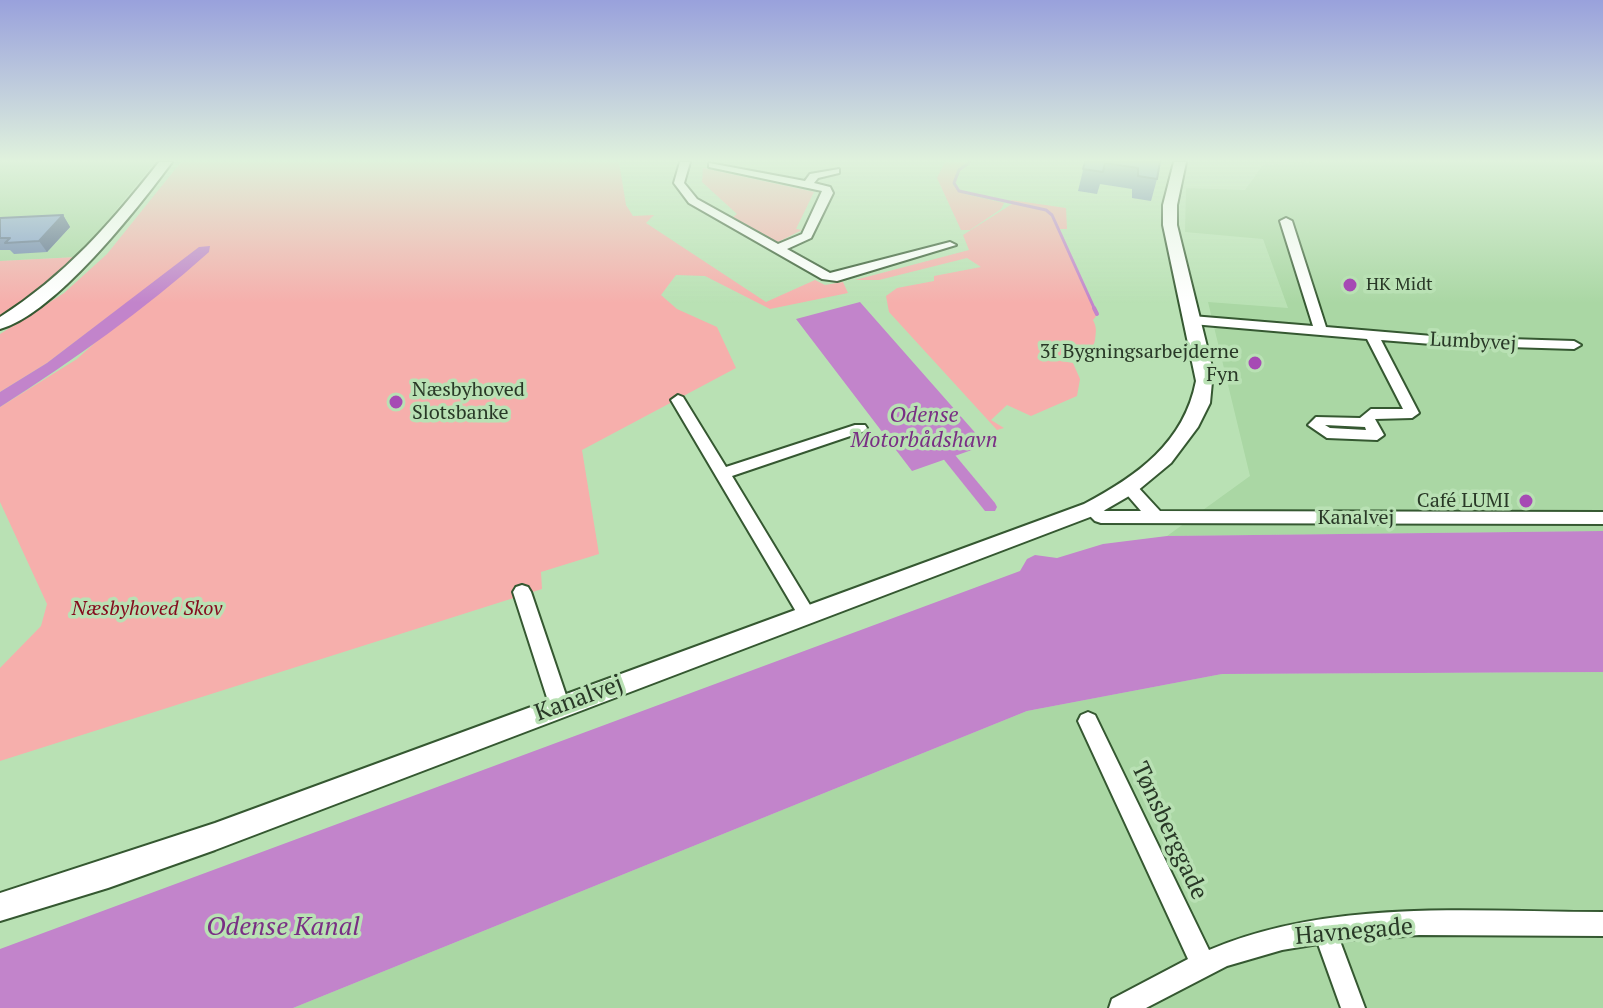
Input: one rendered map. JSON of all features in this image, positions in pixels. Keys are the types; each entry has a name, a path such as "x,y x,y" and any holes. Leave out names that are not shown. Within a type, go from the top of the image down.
{"street":[{"path":"0,324 54,289 85,262 128,209"},
{"path":"707,209 833,278 950,245"},
{"path":"777,249 807,236 820,209"},
{"path":"1091,509 1130,489 1169,453 1200,406 1205,379 1170,225 1170,209"},
{"path":"1286,221 1321,331"},
{"name":"Lumbyvej","path":"1192,320 1372,335 1574,345"},
{"path":"1370,423 1367,418 1371,414 1412,413 1372,335"},
{"path":"678,400 807,615"},
{"path":"722,474 860,428"},
{"path":"1130,489 1156,517"},
{"name":"Kanalvej","path":"0,907 127,866 1091,509 1101,517 1603,518"},
{"path":"522,592 560,707"},
{"name":"Tønsberggade","path":"1088,721 1203,964"},
{"name":"Havnegade","path":"1121,1008 1203,964 1275,939 1324,929 1603,924"},
{"path":"1324,929 1353,1008"}],"shaded area":[{"path":"0,209 117,209 78,257 0,261"},
{"path":"1186,209 1603,209 1603,531 1167,536 1250,476 1208,302 1288,308 1263,239 1185,232"},
{"path":"1603,672 1603,1008 293,1008 1027,711 1222,674"}],"green space":[{"name":"Næsbyhoved Skov","path":"143,209 629,209 633,216 654,215 646,223 766,302 815,280 825,285 843,282 848,293 770,309 705,276 676,275 661,295 677,309 717,327 736,368 582,450 599,554 541,572 542,589 0,761 0,668 41,626 47,604 0,502 0,407 77,359 199,248 47,363 0,392 0,334 64,293 107,254"},
{"path":"732,209 806,209 796,229 802,230 778,242 733,217 737,214"},
{"path":"951,209 1001,209 970,230 961,230"},
{"path":"1004,209 1066,209 1067,229 1059,229 1097,315 1093,320 1095,340 1087,354 1081,357 1044,358 1073,363 1080,379 1077,396 1031,416 1007,405 991,420 1004,428 997,430 889,312 886,296 897,288 934,281 934,276 981,267 967,258 879,280 855,280 969,250 963,235"},
{"path":"78,257 52,282 0,317 0,261"}],"water":[{"path":"210,246 209,252 133,315 0,407 0,392 47,363 199,247"},
{"name":"Odense Motorbådshavn","path":"860,302 986,445 912,471 796,319"},
{"name":"Odense Kanal","path":"1603,531 1603,672 1222,674 1027,711 293,1008 0,1008 0,949 1020,571 1027,559 1035,555 1057,558 1103,544 1167,536"}],"building":[{"path":"63,215 39,241 5,243 10,238 0,238 0,218"}],"waterway":[{"path":"1042,209 1052,215 1095,310"},
{"path":"1095,310 1097,314"},
{"path":"950,458 990,507"}],"place":[{"name":"HK Midt","path":"1350,285"},
{"name":"3f Bygningsarbejderne Fyn","path":"1255,363"},
{"name":"Næsbyhoved Slotsbanke","path":"396,402"},
{"name":"Café LUMI","path":"1526,501"}]}
